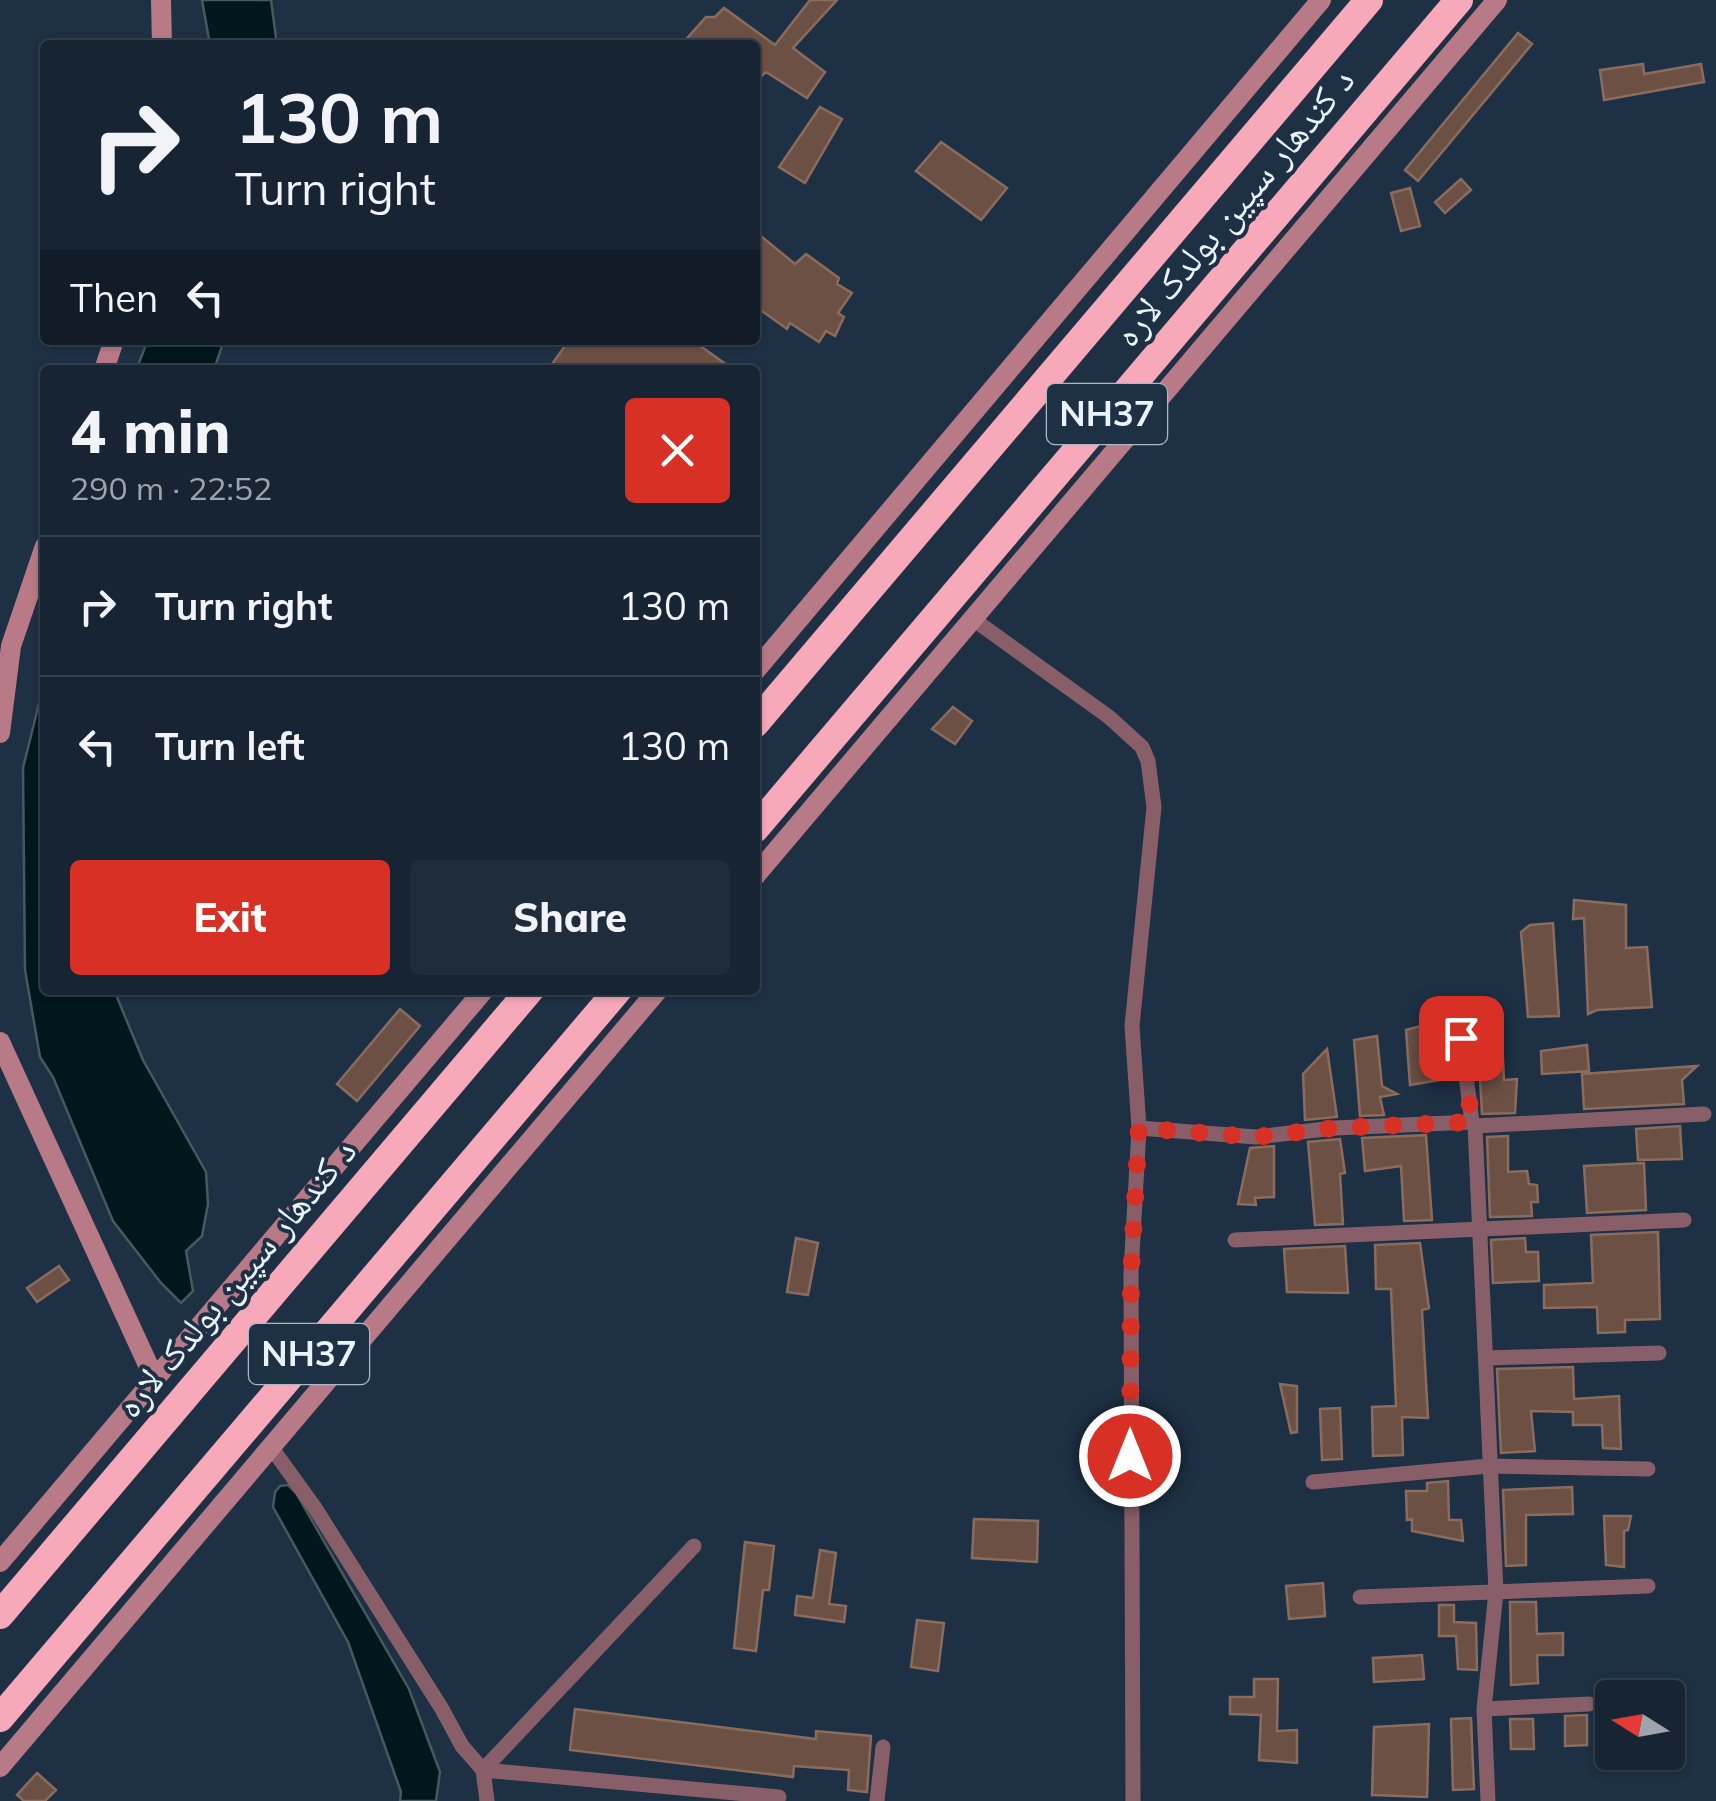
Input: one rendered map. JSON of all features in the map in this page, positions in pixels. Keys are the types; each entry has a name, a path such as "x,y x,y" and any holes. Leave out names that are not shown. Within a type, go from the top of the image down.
{"highway":[{"name":"د کندهار سپین بولدک لاره","path":"760,718 1368,0"},
{"name":"د کندهار سپین بولدک لاره","path":"760,823 1459,0"},
{"name":"د کندهار سپین بولدک لاره","path":"0,1615 526,995"},
{"name":"NH37","path":"0,1718 614,995"}],"street":[{"path":"161,0 162,40"},
{"path":"760,664 1321,0"},
{"path":"760,870 1498,0"},
{"path":"0,733 11,646 40,561"},
{"path":"973,619 1109,717 1142,747 1148,761 1154,806 1132,1026 1139,1128 1131,1273 1133,1801"},
{"path":"0,1562 480,995"},
{"path":"0,1767 654,995"},
{"path":"1461,1038 1474,1124 1481,1230 1496,1592 1484,1709 1488,1801"},
{"path":"0,1042 154,1380"},
{"path":"1139,1128 1256,1137 1334,1128 1704,1114"},
{"path":"1234,1240 1684,1220"},
{"path":"1487,1358 1658,1352"},
{"path":"271,1446 326,1524 462,1746 483,1770 486,1801"},
{"path":"1313,1482 1488,1466 1648,1469"},
{"path":"483,1770 694,1546"},
{"path":"1360,1597 1648,1586"},
{"path":"1484,1709 1588,1704"},
{"path":"876,1801 883,1747"},
{"path":"483,1770 779,1798"}],"shaded area":[{"path":"202,0 271,0 276,40 209,40"},
{"path":"146,345 222,345 216,365 138,365"},
{"path":"40,699 40,995 116,995 143,1060 206,1172 208,1204 202,1236 186,1251 193,1291 181,1303 113,1221 53,1077 40,1057 25,970 23,768"},
{"path":"288,1485 409,1689 440,1772 436,1801 400,1801 401,1792 348,1642 273,1507 275,1492"}],"building":[{"path":"810,0 837,0 793,48 825,72 807,98 766,72 760,77 760,40 685,40 706,17 715,17 724,8 775,45"},
{"path":"1518,33 1532,44 1418,181 1405,170"},
{"path":"1643,64 1644,74 1701,64 1704,82 1604,100 1600,70"},
{"path":"820,107 842,119 805,183 779,167"},
{"path":"941,142 1007,188 981,220 916,171"},
{"path":"1461,179 1471,190 1445,213 1435,202"},
{"path":"1410,188 1420,226 1401,231 1391,193"},
{"path":"762,237 795,264 806,254 839,278 837,284 852,293 838,313 844,317 835,336 826,331 819,342 790,323 787,329 760,310"},
{"path":"566,345 699,345 727,365 552,365"},
{"path":"953,707 972,721 955,744 932,729"},
{"path":"1574,900 1626,905 1626,948 1647,947 1652,1007 1588,1014 1584,918 1573,919"},
{"path":"1553,923 1559,1016 1528,1017 1521,932 1530,925"},
{"path":"400,1009 420,1026 357,1101 337,1084"},
{"path":"1428,1024 1440,1080 1410,1085 1406,1030"},
{"path":"1377,1036 1382,1086 1397,1094 1380,1097 1384,1115 1360,1116 1354,1040"},
{"path":"1502,1040 1504,1080 1517,1079 1515,1113 1482,1114 1478,1041"},
{"path":"1587,1045 1589,1071 1542,1074 1541,1051"},
{"path":"1327,1049 1337,1117 1305,1120 1303,1074"},
{"path":"1697,1066 1682,1080 1684,1104 1584,1109 1582,1074"},
{"path":"1680,1126 1682,1159 1638,1160 1636,1129"},
{"path":"1426,1135 1432,1220 1404,1221 1401,1166 1365,1171 1362,1138"},
{"path":"1508,1136 1508,1172 1527,1171 1529,1184 1537,1185 1538,1202 1531,1202 1532,1216 1490,1217 1487,1137"},
{"path":"1340,1139 1345,1173 1340,1174 1343,1224 1315,1225 1308,1142"},
{"path":"1274,1146 1274,1197 1255,1198 1256,1205 1238,1204 1250,1148"},
{"path":"1644,1163 1646,1210 1587,1213 1584,1166"},
{"path":"1658,1232 1660,1319 1625,1320 1625,1332 1598,1333 1597,1307 1544,1308 1544,1285 1593,1283 1591,1235"},
{"path":"796,1238 818,1243 808,1295 787,1292"},
{"path":"1525,1238 1526,1252 1538,1252 1539,1281 1493,1283 1491,1240"},
{"path":"1420,1243 1429,1308 1422,1310 1428,1418 1402,1417 1403,1455 1373,1456 1372,1407 1396,1406 1391,1289 1376,1289 1375,1245"},
{"path":"1345,1246 1348,1293 1287,1292 1284,1249"},
{"path":"59,1266 69,1280 37,1302 27,1288"},
{"path":"1573,1367 1574,1399 1619,1396 1621,1449 1603,1448 1602,1425 1573,1425 1573,1412 1531,1411 1535,1451 1501,1453 1497,1369"},
{"path":"1280,1384 1297,1386 1297,1432 1291,1433"},
{"path":"1340,1408 1342,1459 1322,1460 1320,1409"},
{"path":"1448,1481 1449,1520 1461,1520 1463,1541 1412,1531 1412,1519 1407,1520 1406,1491 1427,1491 1427,1483"},
{"path":"1572,1487 1573,1514 1526,1515 1526,1565 1506,1566 1503,1490"},
{"path":"1604,1516 1631,1516 1628,1530 1624,1531 1624,1567 1606,1565"},
{"path":"974,1519 1038,1521 1037,1562 972,1558"},
{"path":"745,1542 774,1546 769,1590 763,1590 756,1651 734,1648"},
{"path":"820,1550 836,1553 829,1604 846,1606 844,1622 795,1615 797,1596 813,1598"},
{"path":"1323,1583 1325,1616 1289,1619 1286,1586"},
{"path":"1510,1602 1536,1602 1537,1634 1563,1633 1563,1655 1537,1655 1538,1683 1511,1685"},
{"path":"1439,1605 1454,1605 1454,1622 1476,1623 1477,1670 1458,1669 1456,1636 1439,1636"},
{"path":"917,1620 944,1623 938,1671 911,1667"},
{"path":"1422,1655 1424,1679 1374,1682 1373,1658"},
{"path":"1254,1679 1278,1679 1277,1731 1297,1730 1297,1763 1259,1760 1261,1715 1230,1714 1230,1697 1254,1697"},
{"path":"575,1709 816,1739 816,1731 871,1736 867,1792 848,1790 849,1770 794,1766 793,1777 570,1750"},
{"path":"1587,1715 1587,1745 1565,1746 1565,1716"},
{"path":"1471,1718 1474,1789 1453,1790 1451,1719"},
{"path":"1510,1719 1533,1719 1534,1749 1511,1749"},
{"path":"1429,1724 1427,1797 1372,1795 1374,1727"},
{"path":"37,1773 56,1790 45,1801 24,1801 17,1795"}],"route":[{"path":"1130,1456 1131,1273 1139,1128 1256,1137 1334,1128 1472,1122 1461,1038"}]}
